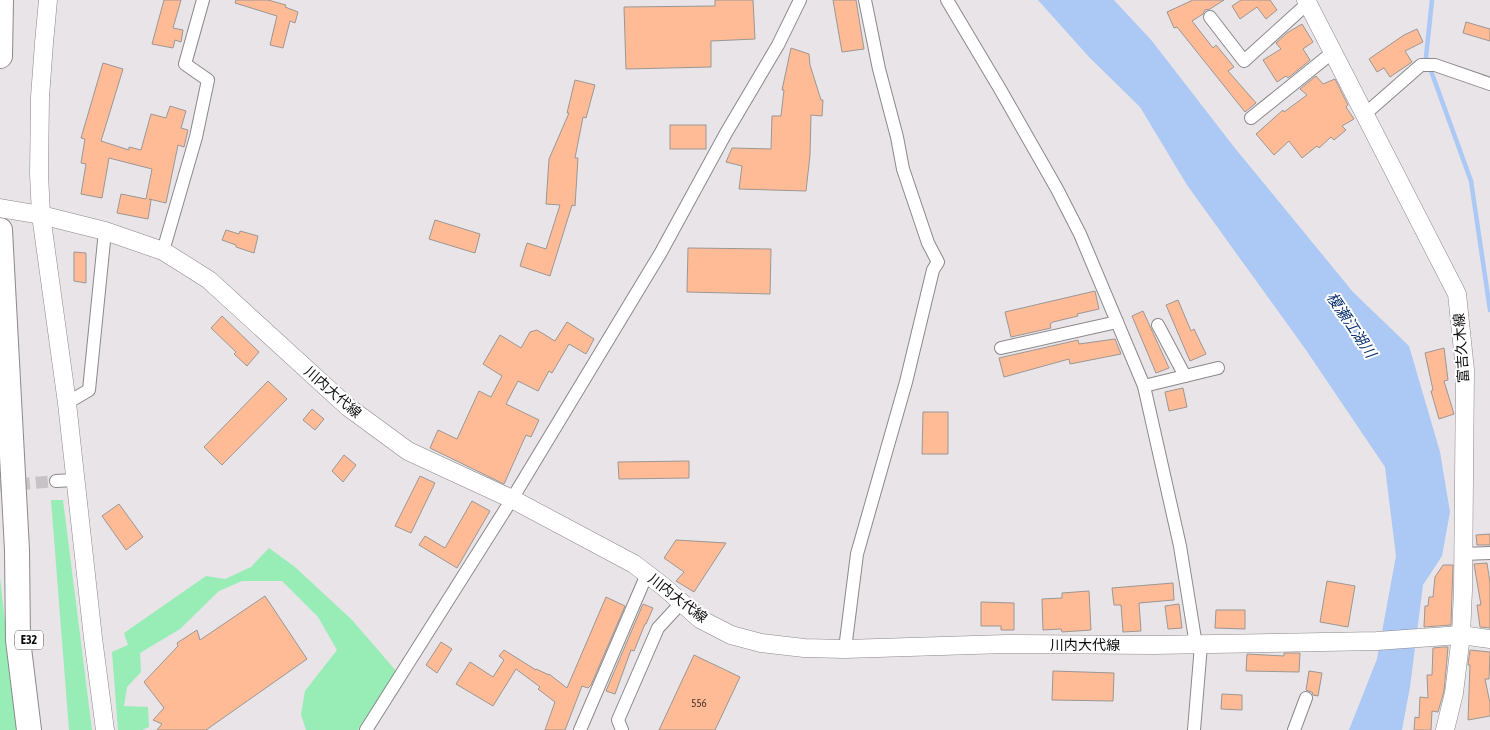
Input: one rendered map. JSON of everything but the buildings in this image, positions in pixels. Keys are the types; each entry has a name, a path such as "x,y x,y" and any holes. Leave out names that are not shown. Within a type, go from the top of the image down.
{"highway":[{"path":"0,56 1,0"},
{"name":"E32","path":"0,230 17,550 18,640 29,730"},
{"name":"E32","path":"17,550 43,730"}],"main road":[{"path":"48,0 40,97 39,174 41,215 67,403 105,730"},
{"name":"富吉久木線","path":"1307,1 1457,294 1465,370 1464,554 1461,635 1454,693 1445,730"},
{"name":"川内大代線","path":"0,208 41,215 105,231 163,251 209,280 348,407 408,451 512,500 625,559 648,574 700,619 731,635 761,643 804,648 844,649 1006,644 1199,644 1377,641 1461,635 1490,639"}],"street":[{"path":"163,251 196,137 208,80 185,64 203,0"},
{"path":"366,730 512,500 660,254 726,133 778,45 800,0"},
{"path":"844,649 857,554 906,382 933,270 938,262 928,243 903,169 865,0"},
{"path":"946,0 1057,189 1080,234 1144,386 1180,546 1199,644 1194,730"},
{"path":"1210,18 1244,61 1307,1"},
{"path":"1251,118 1333,52"},
{"path":"1365,114 1421,64 1435,65 1490,84"},
{"path":"67,403 89,390 105,231"},
{"path":"1001,348 1117,322"},
{"path":"1158,325 1185,376"},
{"path":"1144,386 1218,368"},
{"path":"56,481 75,480"},
{"path":"1464,554 1490,553"},
{"path":"580,730 648,574"},
{"path":"622,730 618,720 658,628 682,602"},
{"path":"1294,730 1306,698"}],"green space":[{"path":"51,500 63,500 92,730 69,730"},
{"path":"269,548 295,567 352,620 397,672 358,730 306,730 301,714 305,691 337,650 318,617 282,581 242,581 219,591 180,629 140,653 141,672 127,687 124,706 148,707 149,727 142,730 118,730 112,652 128,645 124,633 206,576 225,579 251,567"},
{"path":"0,577 17,730 0,730"}],"water":[{"name":"榎瀬江湖川","path":"1038,0 1114,0 1152,41 1234,147 1353,292 1409,346 1440,452 1450,512 1442,556 1423,585 1410,687 1402,730 1349,730 1377,659 1396,556 1385,467 1306,350 1187,185 1140,107 1089,57"}],"waterway":[{"path":"1432,0 1426,57 1471,181 1490,310"}],"tunnel":[{"path":"0,486 56,481"}]}
